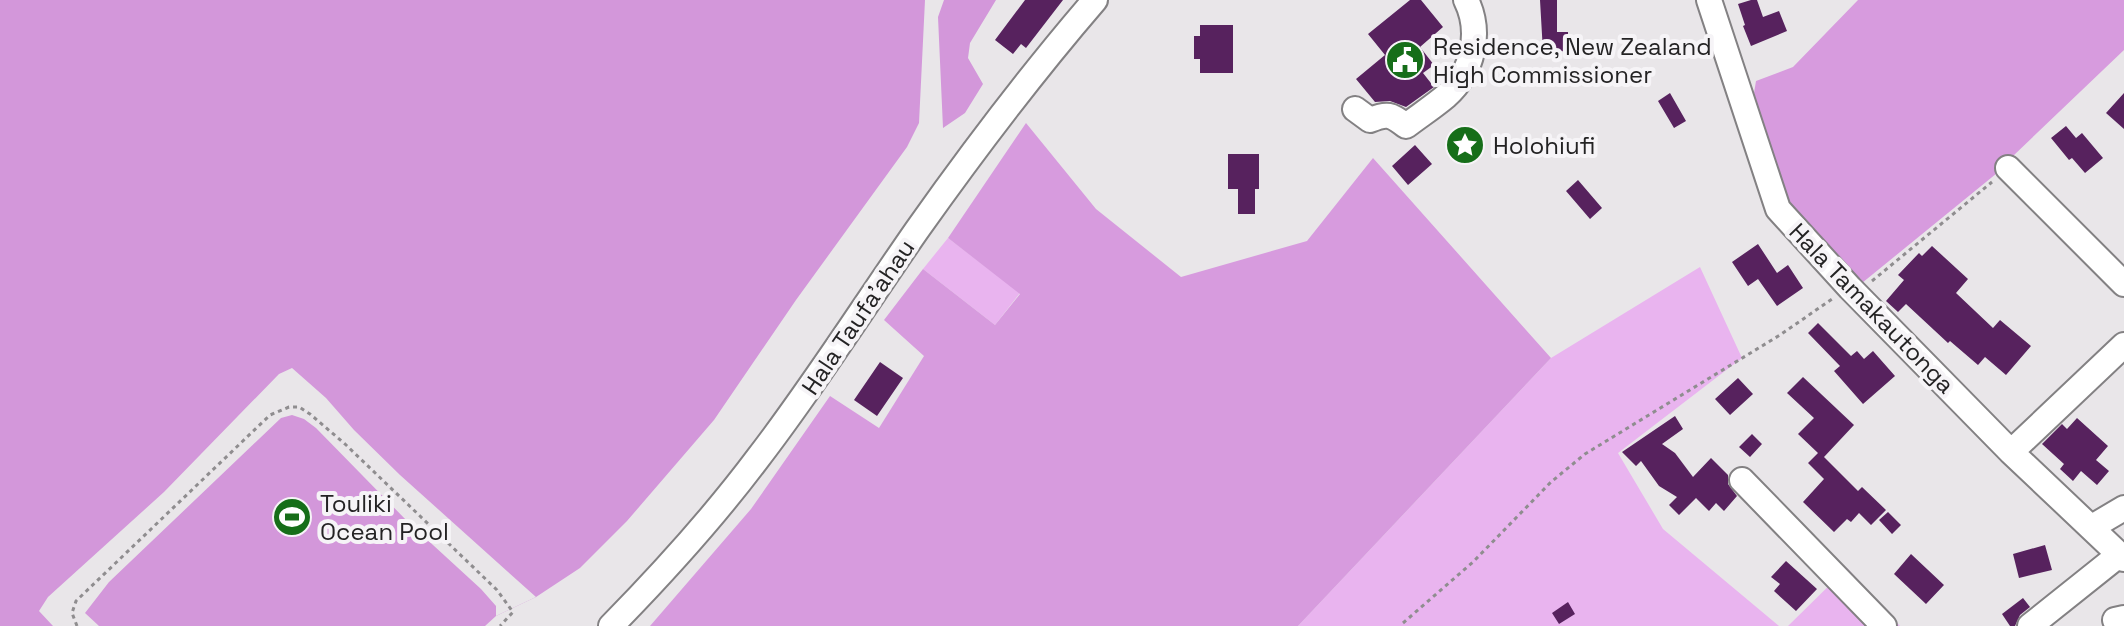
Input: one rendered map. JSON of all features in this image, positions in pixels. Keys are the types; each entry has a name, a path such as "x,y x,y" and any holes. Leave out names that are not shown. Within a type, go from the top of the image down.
{"street":[{"name":"Hala Taufa'ahau","path":"614,625 694,537 757,460 812,386 918,229 1062,38 1095,0"},
{"path":"1355,109 1370,120 1386,114 1393,115 1406,126 1448,95 1463,74 1473,51 1476,32 1473,14 1466,0"},
{"name":"Hala Tamakautonga","path":"1709,0 1778,209 1850,288 2011,452 2122,557"},
{"path":"2008,168 2124,284"},
{"path":"2011,452 2124,345"},
{"path":"1742,480 1884,626"},
{"path":"2092,527 2124,508"},
{"path":"2030,626 2122,557"}],"path":[{"path":"1403,623 1473,562 1551,482 1585,454 1780,335 1850,288 1875,280 2008,168"},
{"path":"77,626 72,613 76,601 270,415 289,407 299,407 310,414 345,444 497,590 513,612 500,626"}],"shaded area":[{"path":"0,0 925,0 919,123 907,147 714,420 627,521 580,568 536,597 496,616 485,626 0,626"},
{"path":"944,0 996,0 970,43 968,58 983,84 965,113 943,128 938,17"},
{"path":"1858,0 2124,0 2124,50 2002,169 1862,283 1791,204 1781,186 1754,93 1756,81 1793,67"},
{"path":"1026,123 1096,209 1181,277 1307,241 1373,158 1551,358 1298,626 650,626 751,509 830,396 879,428 924,356 884,320 923,269 995,325 1020,294 948,238"},
{"path":"948,238 1020,293 995,325 923,269"},
{"path":"1700,267 1742,358 1618,453 1663,529 1779,626 1298,626 1551,358"},
{"path":"1847,568 1900,626 1788,626"}],"pier":[{"path":"292,368 326,398 400,475 536,597 496,616 496,606 481,589 409,523 316,428 292,415 281,418 109,582 85,613 99,626 53,626 39,611 48,597 164,492 279,374"}],"building":[{"path":"1025,0 1063,0 1026,48 1021,44 1013,54 995,40"},
{"name":"Residence, New Zealand High Commissioner","path":"1410,0 1421,0 1443,27 1420,47 1434,65 1423,73 1434,87 1406,107 1390,101 1375,102 1356,79 1385,55 1368,34"},
{"path":"1540,0 1557,0 1557,32 1568,32 1568,51 1543,52"},
{"path":"1757,0 1763,17 1779,11 1787,31 1751,46 1738,4"},
{"path":"1200,25 1233,25 1233,73 1200,73 1200,59 1194,59 1194,36 1200,36"},
{"path":"1670,93 1686,121 1674,128 1658,101"},
{"path":"2124,93 2124,129 2106,113"},
{"path":"2066,126 2076,138 2082,133 2103,158 2085,173 2072,158 2069,160 2051,138"},
{"path":"1415,145 1432,164 1408,185 1392,166"},
{"path":"1228,154 1259,154 1255,214 1238,214 1238,189 1228,189"},
{"path":"1578,180 1602,208 1590,219 1566,191"},
{"path":"1758,244 1777,273 1788,265 1803,288 1777,306 1758,279 1748,286 1732,262"},
{"path":"1932,246 1968,279 1956,293 1993,328 2000,320 2031,346 2006,375 1985,357 1978,365 1950,341 1948,343 1906,304 1898,312 1886,301 1904,280 1898,275 1919,253 1922,256"},
{"path":"1818,323 1851,356 1857,351 1864,359 1873,351 1895,376 1863,404 1834,371 1840,366 1808,333"},
{"path":"880,362 903,378 877,416 854,400"},
{"path":"1803,377 1854,425 1824,457 1858,491 1862,487 1886,510 1871,525 1859,513 1851,522 1847,519 1834,532 1803,502 1824,479 1808,463 1818,453 1798,434 1814,418 1787,393"},
{"path":"1738,378 1753,394 1730,415 1715,399"},
{"path":"1675,416 1683,429 1662,444 1675,453 1693,477 1711,458 1728,475 1728,484 1737,496 1724,511 1716,503 1709,511 1696,498 1679,515 1669,505 1677,497 1659,486 1641,461 1636,466 1622,452"},
{"path":"2077,418 2108,446 2096,460 2109,471 2097,485 2081,471 2073,481 2060,469 2064,464 2042,444 2062,424 2067,429"},
{"path":"1752,434 1762,444 1750,457 1739,447"},
{"path":"1888,512 1901,525 1892,534 1879,520"},
{"path":"2045,545 2052,570 2019,578 2013,554"},
{"path":"1911,554 1944,585 1926,604 1894,574"},
{"path":"1786,561 1817,589 1796,611 1774,591 1780,584 1771,577"},
{"path":"2023,598 2030,607 2020,615 2015,626 2010,626 2002,614"},
{"path":"1568,602 1575,614 1559,624 1552,613"}],"place":[{"name":"Residence, New Zealand High Commissioner","path":"1405,60"},
{"name":"Holohiufi","path":"1465,145"},
{"name":"Touliki Ocean Pool","path":"292,517"}]}
